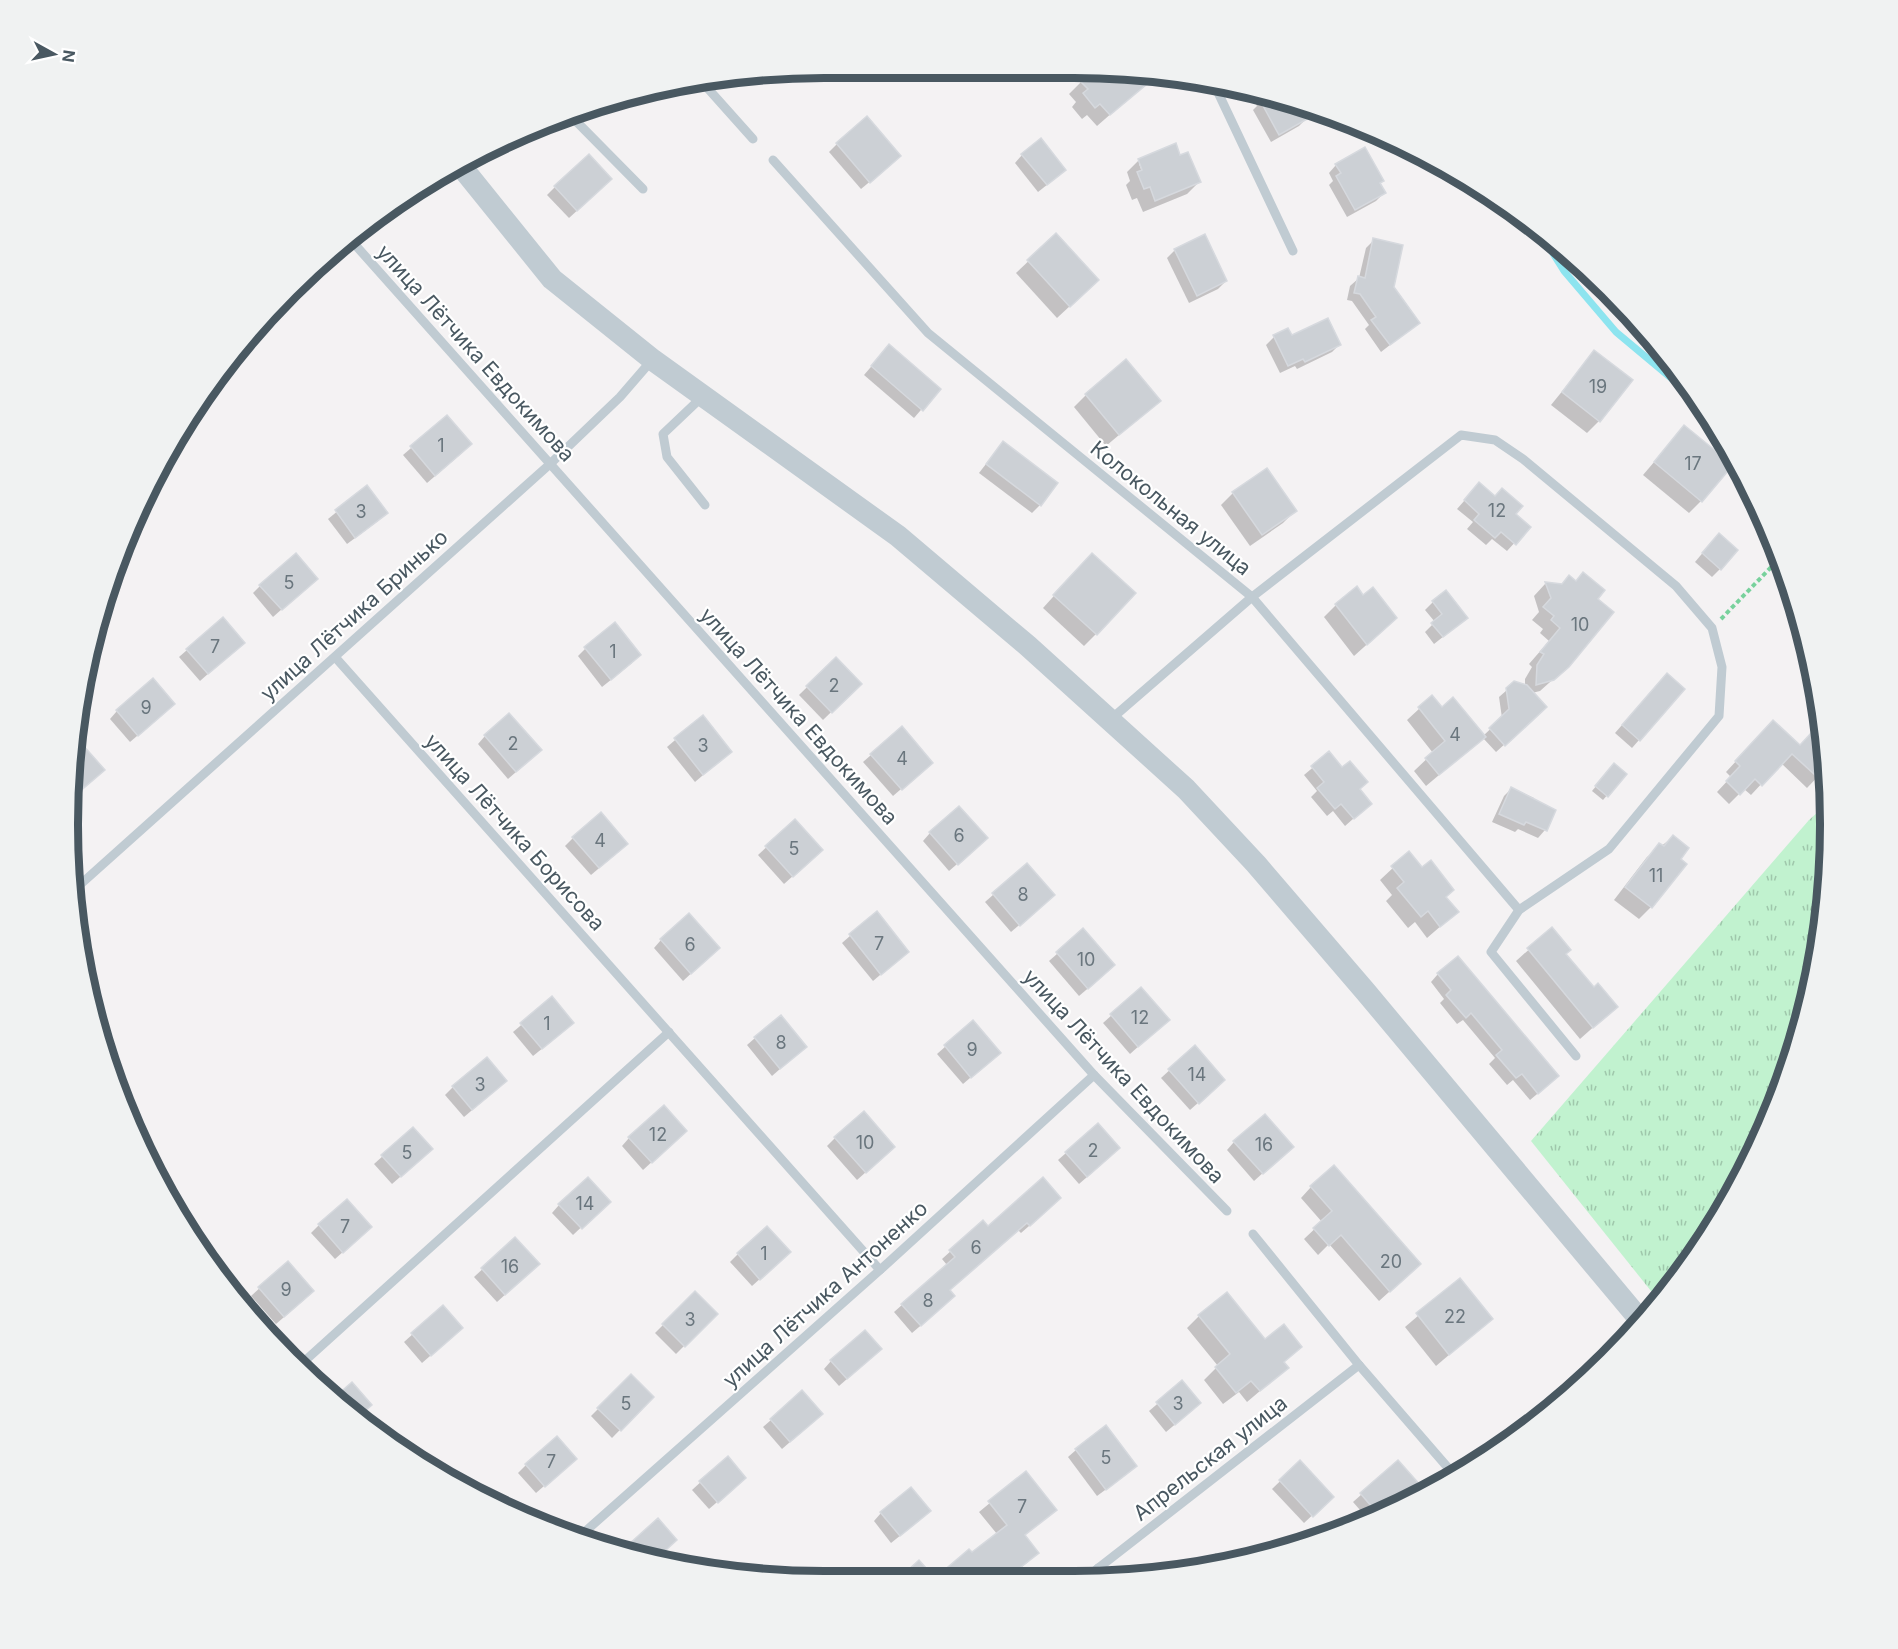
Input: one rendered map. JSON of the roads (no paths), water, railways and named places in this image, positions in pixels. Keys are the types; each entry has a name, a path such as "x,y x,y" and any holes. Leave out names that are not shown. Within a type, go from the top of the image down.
{"street":[{"path":"464,171 552,279 653,360 898,536 1186,789 1256,864 1636,1315"}],"lane":[{"path":"706,87 753,139"},
{"path":"1218,92 1293,251"},
{"path":"576,121 643,189"},
{"name":"Колокольная улица","path":"773,160 928,333 1252,597 1519,910"},
{"name":"улица Лётчика Евдокимова","path":"355,244 1094,1075 1227,1211"},
{"name":"улица Лётчика Бринько","path":"81,884 550,464 620,397 653,360"},
{"path":"704,395 663,434 667,457 705,505"},
{"path":"1110,720 1252,597 1461,435 1495,440 1523,459 1676,586 1713,628 1722,667 1719,716 1609,849 1519,910 1491,952 1576,1056"},
{"name":"улица Лётчика Борисова","path":"335,657 880,1270"},
{"path":"305,1360 669,1032"},
{"name":"улица Лётчика Антоненко","path":"586,1531 880,1270 1094,1075"},
{"path":"1253,1234 1359,1365 1449,1469"},
{"name":"Апрельская улица","path":"1095,1570 1359,1365"}],"waterway":[{"path":"1552,251 1564,271 1616,332 1672,379"}]}
